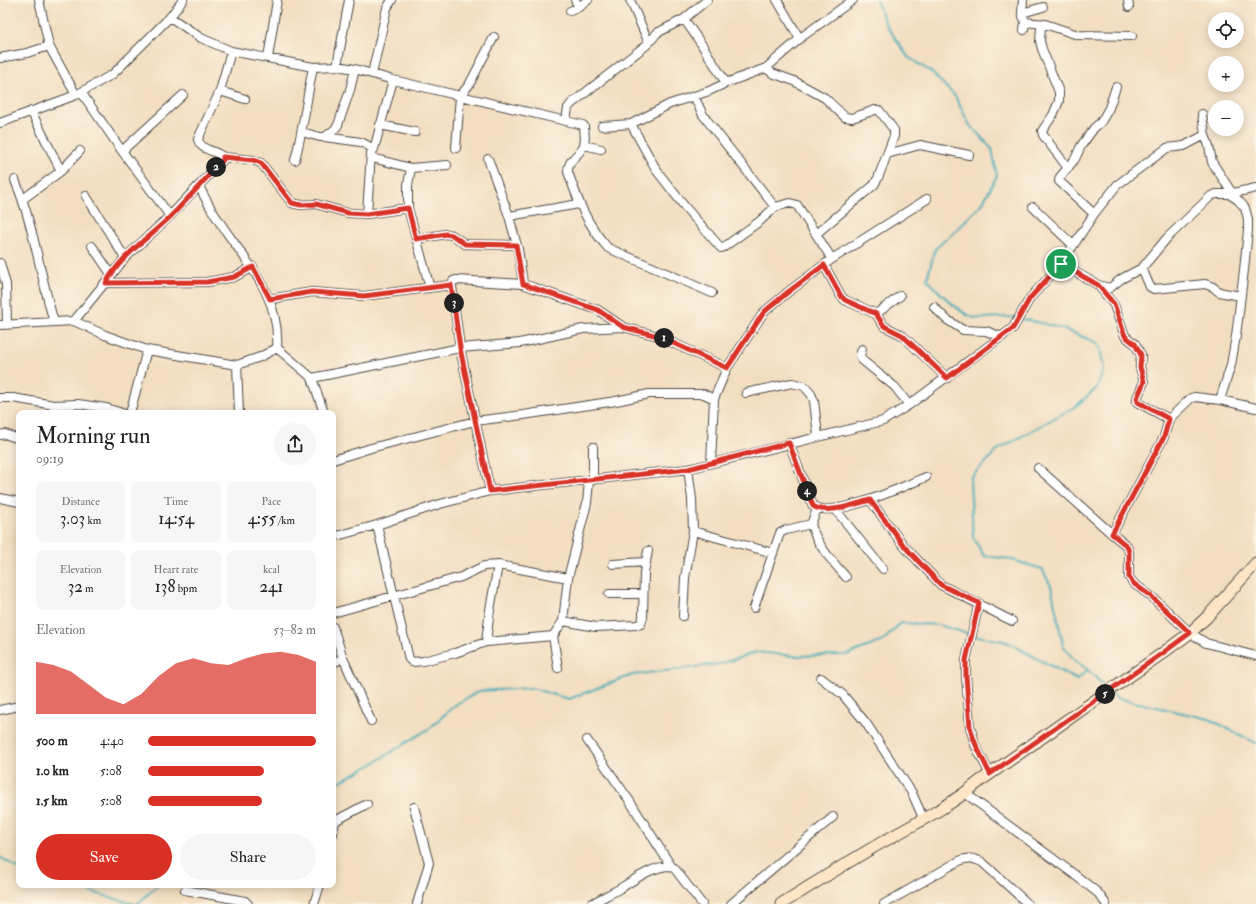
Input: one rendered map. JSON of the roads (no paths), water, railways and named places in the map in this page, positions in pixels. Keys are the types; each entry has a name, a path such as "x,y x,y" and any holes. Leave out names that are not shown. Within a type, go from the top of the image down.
{"street":[{"path":"39,0 49,46 78,93 170,216"},
{"path":"0,123 78,93 113,74 170,17 183,0"},
{"path":"268,58 277,0"},
{"path":"337,66 349,0"},
{"path":"372,74 387,8 392,0"},
{"path":"570,11 577,4 588,0"},
{"path":"630,0 649,43"},
{"path":"566,120 568,108 571,104 649,43 658,33 684,19 707,0"},
{"path":"777,0 800,39"},
{"path":"602,126 631,124 670,104 709,91 766,68 800,39 853,0"},
{"path":"1023,0 1022,13 1025,26 1045,24 1078,35 1132,36"},
{"path":"1022,13 1043,8"},
{"path":"170,17 201,38 231,51 313,67 337,66 355,69 393,80 566,120 584,126 584,145 568,167 579,204 596,235 608,248 712,293"},
{"path":"684,19 726,83"},
{"path":"1039,24 1041,27 1040,41 1042,49 1059,92 1058,101 1053,115 1042,131 1043,135 1068,168"},
{"path":"456,148 460,96 469,86 494,37"},
{"path":"0,58 27,53 49,46"},
{"path":"231,51 220,91 198,142 208,150 223,157 253,160 261,163 292,203 301,205 316,204 348,213 367,214 408,208"},
{"path":"295,160 302,132 313,67"},
{"path":"766,68 825,98 845,117 852,118 879,110 894,130 894,136 874,185 816,234"},
{"path":"334,134 350,90 355,69"},
{"path":"367,214 372,152 393,80"},
{"path":"1094,214 1059,181 1060,177 1075,159 1080,146 1094,128 1101,122 1109,108 1116,87"},
{"path":"220,91 245,100"},
{"path":"122,151 183,95"},
{"path":"694,96 703,115 775,207"},
{"path":"31,111 61,171"},
{"path":"1202,114 1205,135 1212,162 1231,194 1245,208 1248,219 1244,270 1236,336 1231,365 1220,400"},
{"path":"631,124 657,171 685,207 721,248 760,221 775,207 790,203 797,205 832,259"},
{"path":"380,125 415,132"},
{"path":"302,132 320,137 334,134 361,142 372,152 376,159 411,168 447,165"},
{"path":"336,536 440,504 490,491 688,469 883,421 910,405 1013,328 1030,298 1061,264 1094,214 1117,185 1167,148 1184,146 1205,135"},
{"path":"584,145 601,149"},
{"path":"887,154 920,145 969,156"},
{"path":"23,199 61,171 80,152"},
{"path":"74,321 125,258 170,216 223,160 223,157"},
{"path":"488,159 509,216 523,284"},
{"path":"411,168 408,185 408,208 430,288"},
{"path":"15,180 23,199 54,322"},
{"path":"199,186 215,215 253,267 270,299 278,333 277,348"},
{"path":"1061,264 1098,285 1110,288 1121,279 1142,268 1167,238 1207,200 1216,194 1231,194 1256,188"},
{"path":"1238,200 1244,190"},
{"path":"86,196 125,258"},
{"path":"711,463 714,399 727,368 764,312 832,259 927,199"},
{"path":"509,216 579,204"},
{"path":"1033,207 1073,245"},
{"path":"416,239 446,234 452,235 465,244 516,245"},
{"path":"92,246 111,274"},
{"path":"0,263 6,284 4,325 74,321 105,335 147,350 237,365 260,357 277,348"},
{"path":"824,265 841,296 845,300 876,314 884,326 902,335 947,378"},
{"path":"106,283 207,282 234,277 253,267"},
{"path":"1142,268 1150,287 1154,289 1205,284 1213,287 1219,292 1240,296"},
{"path":"270,299 312,292 364,296 451,285 453,281 456,280 523,284 598,310 623,327"},
{"path":"451,285 460,348 490,491"},
{"path":"1098,285 1114,304 1125,336 1135,344 1141,355 1140,367 1144,382 1137,398 1138,402 1169,419"},
{"path":"876,314 900,296"},
{"path":"934,307 946,319 963,330 986,332 1002,337"},
{"path":"312,378 460,348 520,343 584,329 623,327 658,336 727,368"},
{"path":"277,348 312,378 323,410"},
{"path":"862,349 860,355 862,360 895,387 910,405"},
{"path":"131,410 147,350"},
{"path":"237,365 239,410"},
{"path":"746,393 792,383 804,386 811,394 814,401 818,436"},
{"path":"336,459 371,448 475,421 616,401 649,394 704,394 714,399"},
{"path":"0,398 13,398 54,405 78,404 112,410"},
{"path":"1112,534 1164,437 1169,419 1191,398 1220,400 1256,408"},
{"path":"0,435 5,434 16,438"},
{"path":"789,443 813,506 817,509 835,509 870,500 926,477"},
{"path":"558,668 553,636 562,621 568,578 587,503 591,480 593,447"},
{"path":"1038,468 1127,546 1129,552 1129,577 1133,583 1152,597 1190,633 1206,642 1256,656"},
{"path":"683,616 685,578 693,531 692,499 688,469"},
{"path":"0,498 16,501"},
{"path":"870,500 904,546 941,585 1012,621"},
{"path":"817,509 811,524 812,529 823,550 846,577"},
{"path":"835,509 883,569"},
{"path":"754,608 780,533 786,530 811,524"},
{"path":"376,525 409,659 412,662 423,661 454,653 486,642 553,636"},
{"path":"693,531 773,553"},
{"path":"562,621 596,627 641,624 643,617 644,573 648,551"},
{"path":"613,564 646,562"},
{"path":"781,904 875,846 924,820 965,793 1160,655 1190,633 1207,617 1256,563"},
{"path":"336,612 461,578 484,566 498,565 568,578"},
{"path":"486,642 498,565"},
{"path":"609,594 643,594"},
{"path":"979,603 966,660 966,676 970,727 976,745 990,774"},
{"path":"336,636 343,658 371,721"},
{"path":"336,662 343,658"},
{"path":"821,678 843,695 866,723 912,793 924,820"},
{"path":"0,710 16,707"},
{"path":"587,740 629,800 671,866 702,904"},
{"path":"965,793 1075,875 1098,894 1106,904"},
{"path":"336,821 366,804"},
{"path":"414,807 429,862 417,904"},
{"path":"731,904 833,817"},
{"path":"884,904 959,861 967,858 974,858 982,862 1028,904"},
{"path":"590,904 618,890 649,871 671,866"},
{"path":"314,904 319,888"},
{"path":"185,890 245,901 248,904"}],"waterway":[{"path":"876,0 887,26 908,57 931,72 955,96 969,124 992,149 997,176 982,204 935,249 927,279 950,302 964,313 976,318 1017,318"},
{"path":"1021,319 1061,328 1099,344 1104,368 1097,388 1076,406 999,449 970,478 973,537 984,556 1009,559 1042,569 1051,586 1063,645 1074,660 1087,669 1106,688"},
{"path":"336,783 369,766 430,728 455,705 479,691 531,688 569,699 632,675 720,664 757,652 794,656 846,655 883,641 900,623 939,625 969,634"},
{"path":"973,635 1007,642 1077,680 1087,670"},
{"path":"1112,694 1117,698 1209,719 1256,743"},
{"path":"0,857 16,867"},
{"path":"78,888 134,904"},
{"path":"137,904 155,888"}]}
